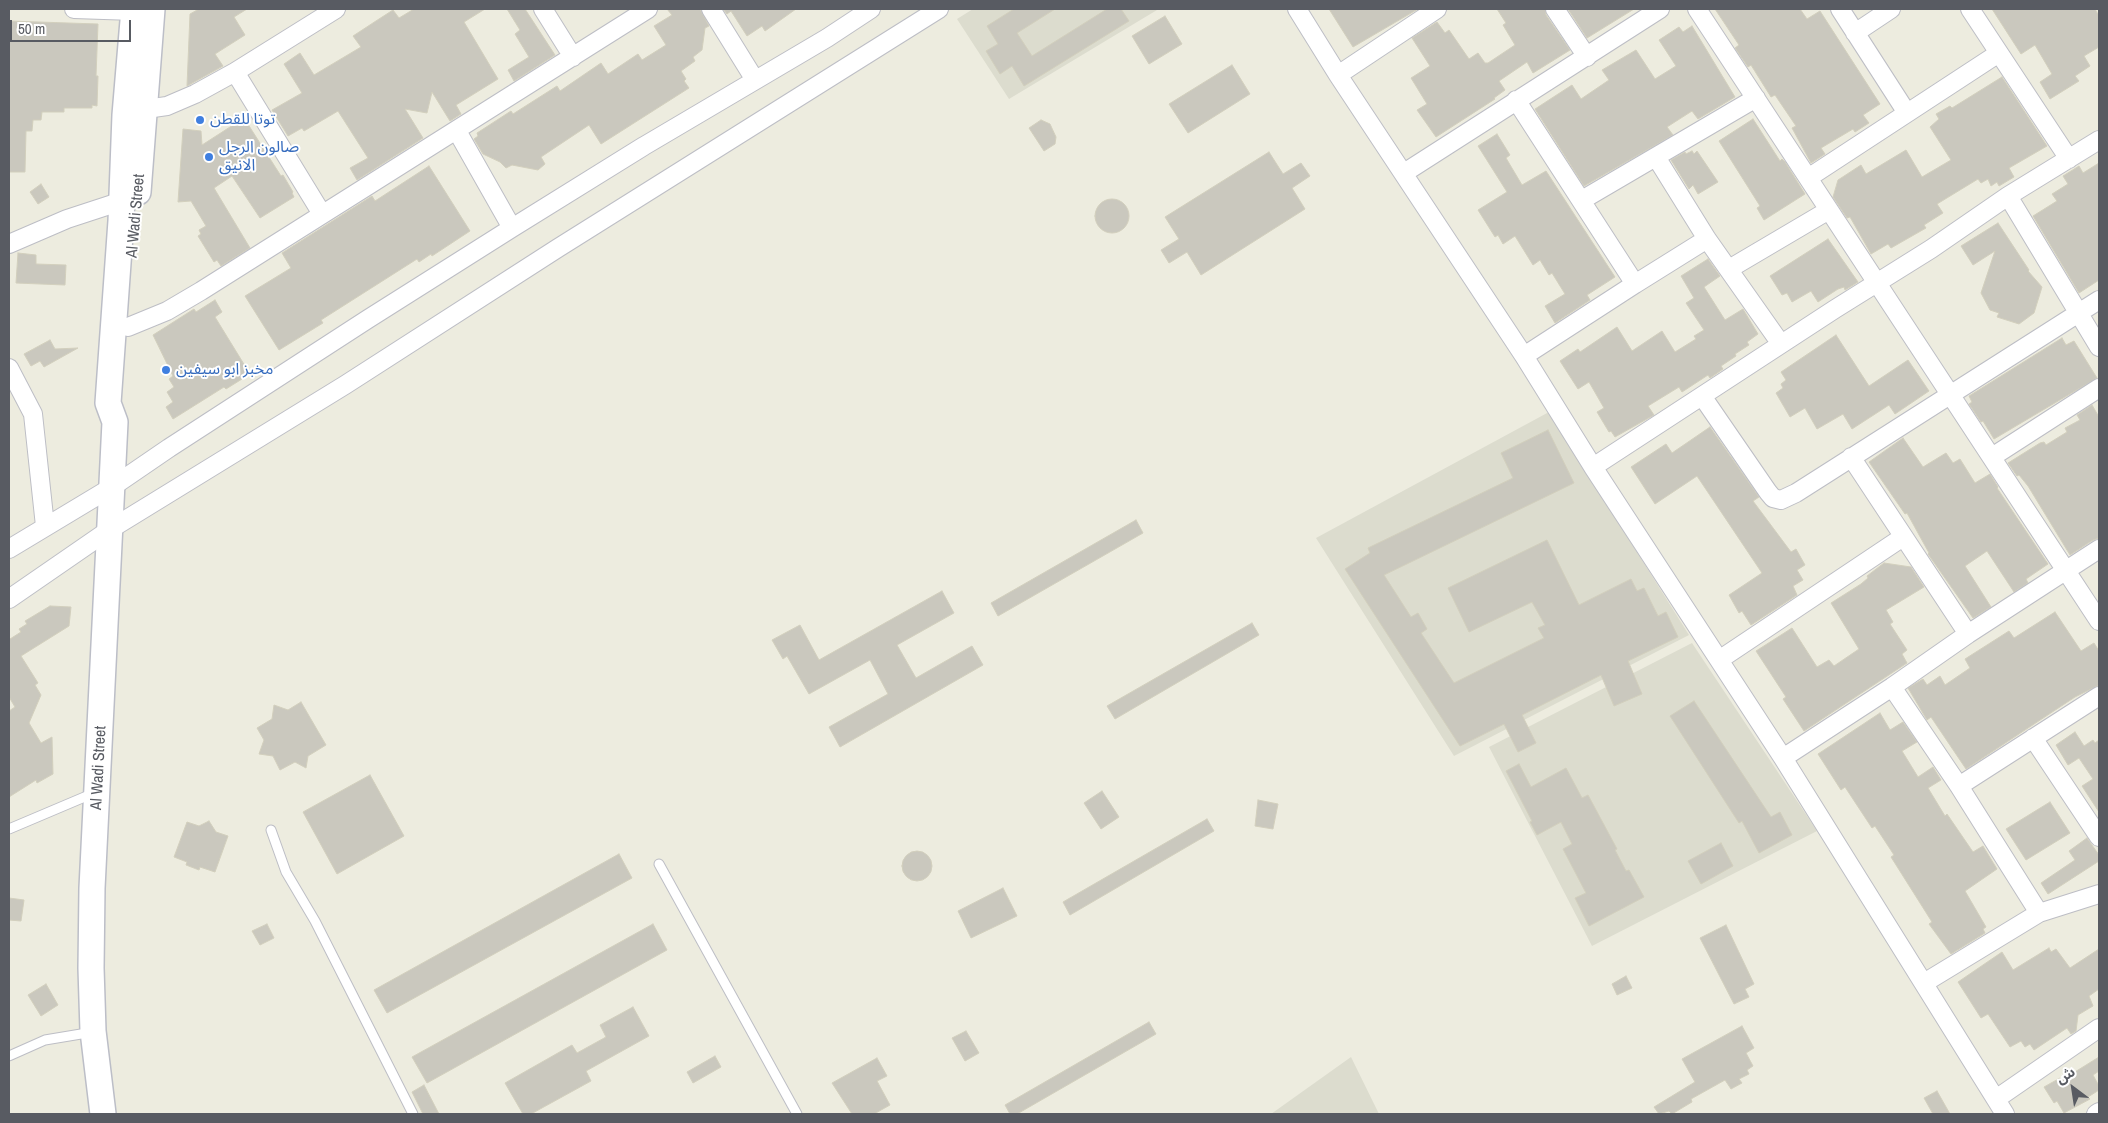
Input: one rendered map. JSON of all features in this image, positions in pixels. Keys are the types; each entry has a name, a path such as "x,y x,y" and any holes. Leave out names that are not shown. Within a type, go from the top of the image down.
{"main road":[{"name":"Al Wadi Street","path":"103,1114 93,1032 90,968 92,888 115,422 126,398 128,328 135,220 146,109 140,9"},
{"name":"Al Wadi Street","path":"115,422 108,403 126,115 140,9"}],"street":[{"path":"74,9 140,9"},
{"path":"146,109 167,106 188,97 235,72 336,9"},
{"path":"543,9 573,57"},
{"path":"128,328 167,311 457,131 648,9"},
{"path":"711,9 756,80"},
{"path":"9,549 112,487 368,318 644,146 827,38 871,9"},
{"path":"9,599 109,530 345,385 558,248 939,9"},
{"path":"1297,9 1338,75 1524,356 1592,467 1783,758 2005,1114"},
{"path":"1338,75 1437,9"},
{"path":"1556,9 1587,57"},
{"path":"1404,173 1660,9"},
{"path":"1697,9 2099,621"},
{"path":"1840,9 1906,113"},
{"path":"1855,33 1891,9"},
{"path":"1970,9 2069,159"},
{"path":"1808,178 1999,53"},
{"path":"235,72 322,214"},
{"path":"1582,200 1756,98"},
{"path":"1516,100 1582,200 1634,284"},
{"path":"457,131 512,228"},
{"path":"1592,467 1781,344 1931,250 2008,196 2099,140"},
{"path":"1656,157 1708,239 1781,344"},
{"path":"2008,196 2099,347"},
{"path":"9,244 67,218 122,201"},
{"path":"1729,269 1829,210"},
{"path":"1524,356 1634,284 1708,239"},
{"path":"1702,396 1773,498 1781,500 1796,493 2099,300"},
{"path":"9,368 33,414 45,526"},
{"path":"1992,457 2099,388"},
{"path":"1851,457 1968,634"},
{"path":"1719,660 1903,537"},
{"path":"1783,758 2099,549"},
{"path":"1892,686 1959,786 2039,913"},
{"path":"1959,786 2099,696"},
{"path":"2033,738 2099,838"},
{"path":"1924,983 2039,913 2099,894"},
{"path":"1996,1099 2099,1028"}],"lane":[{"path":"9,829 98,791"},
{"path":"271,830 286,872 314,921 413,1114"},
{"path":"659,864 797,1114"},
{"path":"9,1056 45,1040 93,1032"}],"shaded area":[{"path":"973,9 1157,10 1009,99 957,19"},
{"path":"1549,412 1689,635 1454,756 1316,538"},
{"path":"1692,643 1817,831 1592,946 1489,747"},
{"path":"1351,1057 1379,1114 1271,1114"}],"building":[{"path":"199,9 247,9 234,17 245,35 215,54 223,66 187,86 190,14"},
{"path":"414,9 485,9 464,22 498,79 456,105 461,114 450,121 432,92 427,113 405,109 423,138 357,180 350,168 368,158 338,111 304,131 302,128 288,136 272,110 302,93 284,64 300,53 314,75 361,47 353,36 393,10 399,18"},
{"path":"507,9 525,9 555,55 514,81 508,70 529,57 515,34 520,30"},
{"path":"667,9 700,9 709,26 705,28 702,50 693,57 695,61 681,71 686,79 684,81 689,88 601,144 589,125 541,157 545,164 538,170 512,165 506,168 500,162 483,154 474,139 478,136 477,133 511,111 513,114 557,86 560,91 601,63 608,74 638,54 642,60 666,45 654,26 672,15"},
{"path":"723,9 796,9 765,31 762,26 747,36 731,11 727,14"},
{"path":"1014,9 1055,9 1017,33 1032,56 1107,9 1121,9 1129,21 1024,86 1012,66 1000,74 986,51 998,44 987,26"},
{"path":"1329,9 1418,9 1353,47"},
{"path":"1497,9 1545,9 1546,15 1570,50 1533,73 1527,62 1499,81 1505,90 1495,99 1436,137 1417,110 1427,104 1411,78 1430,66 1412,38 1437,22 1445,33 1449,30 1469,59 1478,53 1485,63 1488,63 1515,45 1503,25 1506,23"},
{"path":"1568,9 1634,9 1587,38"},
{"path":"1715,9 1800,9 1807,19 1820,11 1880,104 1863,115 1869,123 1855,132 1853,129 1821,148 1825,154 1811,163 1792,128 1796,126 1775,95 1771,97 1751,65 1748,67 1735,48 1739,45"},
{"path":"1992,9 2095,9 2099,16 2099,47 2084,56 2090,66 2075,76 2079,81 2050,99 2040,82 2052,74 2035,45 2021,54"},
{"path":"1165,16 1182,44 1149,64 1132,36"},
{"path":"9,21 98,24 97,106 92,105 92,108 64,108 64,112 42,112 41,120 33,120 32,131 26,131 25,172 9,172"},
{"path":"1692,26 1735,97 1698,119 1692,111 1667,127 1673,135 1584,186 1535,109 1572,85 1581,99 1609,80 1602,70 1636,50 1655,79 1676,66 1659,40 1679,27 1683,32"},
{"path":"1232,65 1250,94 1188,133 1169,104"},
{"path":"2002,77 2047,146 2009,168 2014,177 1999,186 1997,182 1991,186 1988,179 1981,183 1978,179 1937,204 1943,213 1924,225 1926,228 1891,248 1888,244 1871,254 1850,217 1847,218 1833,197 1838,180 1861,165 1866,174 1906,150 1922,177 1951,160 1930,127 1939,119 1936,114 1950,106 1952,108"},
{"path":"244,118 281,176 283,175 294,197 260,218 232,176 214,188 250,248 221,266 217,260 214,262 198,236 201,234 199,230 206,226 191,201 178,202 183,129 201,131 202,145"},
{"path":"1753,119 1780,161 1782,159 1785,162 1805,194 1764,220 1757,208 1760,206 1719,141"},
{"path":"1041,120 1050,124 1056,137 1055,144 1044,151 1029,128"},
{"path":"1497,134 1510,155 1506,158 1522,185 1546,171 1615,277 1587,295 1590,300 1555,323 1545,306 1565,294 1552,273 1549,275 1540,260 1533,265 1515,236 1503,244 1498,235 1495,237 1478,210 1507,192 1478,146"},
{"path":"1692,151 1694,154 1697,151 1718,182 1698,194 1693,185 1689,189 1671,160 1685,152 1686,154"},
{"path":"1269,152 1283,174 1301,163 1310,176 1292,188 1305,209 1201,275 1187,252 1169,263 1161,250 1179,239 1165,217"},
{"path":"2099,163 2099,280 2079,293 2033,216 2057,201 2052,194 2068,184 2063,176 2079,166 2083,173"},
{"path":"429,166 470,231 432,256 431,254 419,262 417,259 321,320 323,323 279,350 245,296 291,268 282,253 372,196 375,201"},
{"path":"41,184 49,197 38,204 30,192"},
{"path":"1112,199 1124,204 1129,216 1124,228 1112,233 1100,228 1095,216 1100,204"},
{"path":"1998,223 2028,271 2042,287 2034,313 2019,324 1997,317 1999,313 1990,310 1981,293 1995,251 1973,265 1961,246"},
{"path":"1828,239 1858,282 1845,290 1844,287 1838,289 1818,302 1811,291 1792,302 1787,293 1782,295 1770,276"},
{"path":"18,253 36,255 36,264 66,265 65,285 16,283"},
{"path":"1708,259 1720,276 1704,287 1725,320 1743,309 1758,334 1747,342 1749,345 1721,366 1723,369 1710,378 1708,375 1682,392 1679,387 1648,406 1654,415 1615,437 1611,431 1609,432 1597,412 1604,408 1589,382 1578,389 1560,361 1578,349 1580,352 1617,327 1632,351 1662,331 1675,352 1696,339 1694,336 1704,330 1686,303 1694,298 1681,276"},
{"path":"215,300 222,312 215,317 250,374 226,389 224,387 173,419 166,407 173,402 167,392 174,387 169,379 173,376 153,335 194,309 196,312"},
{"path":"1836,335 1869,386 1908,360 1929,391 1895,414 1889,405 1852,429 1843,414 1817,429 1805,408 1790,417 1776,393 1783,388 1781,384 1786,380 1781,372"},
{"path":"2062,338 2066,345 2074,341 2097,378 1994,439 1983,421 1981,422 1969,404 1972,402 1969,396"},
{"path":"50,340 55,349 78,348 44,367 40,361 31,366 24,354"},
{"path":"2092,405 2099,417 2099,538 2070,555 2028,486 2019,475 2017,476 2008,463 2040,443 2044,442 2046,445 2067,432 2065,428 2080,420 2077,415"},
{"path":"1710,427 1759,497 1753,501 1791,552 1796,549 1805,565 1797,570 1803,580 1793,586 1797,595 1751,625 1742,611 1739,613 1729,595 1762,573 1697,476 1655,504 1631,467 1666,444 1672,453"},
{"path":"1548,430 1574,483 1384,575 1411,617 1418,613 1427,629 1421,633 1454,683 1544,638 1538,628 1545,625 1532,602 1469,632 1448,588 1547,540 1579,605 1631,579 1637,591 1644,588 1658,616 1666,612 1678,637 1628,661 1642,694 1614,706 1601,675 1522,715 1536,743 1518,752 1504,724 1460,746 1345,569 1370,553 1368,548 1513,478 1501,453"},
{"path":"1903,438 1923,467 1946,453 1953,463 1960,459 1975,483 1990,474 1997,488 2048,564 2026,579 2028,583 2014,592 1987,551 1965,566 1991,607 1973,618 1928,554 1907,513 1905,514 1869,462"},
{"path":"1136,520 1143,533 998,616 991,603"},
{"path":"1884,563 1911,567 1924,587 1886,610 1893,622 1890,624 1907,650 1902,654 1907,663 1804,731 1783,699 1786,697 1756,651 1792,628 1817,667 1829,660 1834,666 1859,649 1831,603 1861,584 1868,578 1867,576"},
{"path":"942,591 954,613 897,645 916,678 972,646 983,665 840,747 829,727 888,694 870,660 809,694 787,656 783,659 772,640 800,625 819,660"},
{"path":"50,606 71,607 69,626 21,656 38,683 35,685 41,695 29,723 41,743 52,737 53,774 37,783 36,780 9,797 9,711 15,707 9,697 9,637 10,639 21,632 19,629 27,624 25,621"},
{"path":"2055,612 2081,651 2094,643 2099,651 2099,685 2075,697 1966,769 1931,717 1927,720 1908,688 1923,679 1927,685 1940,676 1945,685 1970,668 1965,659 2009,631 2014,638"},
{"path":"1252,623 1259,635 1115,719 1107,706"},
{"path":"1694,701 1771,817 1780,812 1792,835 1759,853 1742,821 1739,823 1670,716"},
{"path":"301,702 326,745 308,756 306,768 295,762 280,770 273,756 259,754 264,740 257,728 272,719 274,705 288,710"},
{"path":"1880,713 1890,730 1903,722 1917,742 1902,751 1918,777 1933,767 1941,780 1928,788 1945,816 1947,814 1973,852 1983,846 1997,869 1965,891 1986,927 1983,929 1985,933 1951,954 1929,924 1932,922 1891,857 1894,855 1875,826 1872,828 1845,787 1841,790 1818,754"},
{"path":"2075,732 2084,746 2093,740 2095,743 2099,740 2099,812 2082,786 2093,779 2079,758 2068,765 2056,745"},
{"path":"1519,764 1531,787 1566,768 1582,798 1588,795 1617,849 1615,850 1626,871 1629,870 1644,897 1589,926 1575,898 1586,893 1563,849 1572,844 1561,822 1537,835 1530,822 1532,821 1506,771"},
{"path":"370,775 404,836 337,874 303,812"},
{"path":"1102,791 1119,817 1101,829 1084,803"},
{"path":"1258,800 1278,804 1273,829 1255,826"},
{"path":"2050,802 2070,833 2026,860 2006,829"},
{"path":"1207,819 1214,831 1070,915 1063,902"},
{"path":"209,821 216,832 228,836 215,872 200,867 199,870 186,865 187,862 174,857 187,822 199,826"},
{"path":"2087,838 2099,855 2099,861 2048,894 2041,883 2075,860 2069,851"},
{"path":"1721,843 1733,866 1701,884 1688,861"},
{"path":"917,851 928,855 932,866 928,877 917,881 906,877 902,866 906,855"},
{"path":"619,854 632,878 387,1013 374,990"},
{"path":"1003,888 1017,916 971,938 958,911"},
{"path":"9,898 24,900 21,921 9,920"},
{"path":"267,924 274,938 260,945 252,931"},
{"path":"653,924 667,950 427,1083 412,1057"},
{"path":"1726,925 1754,984 1745,989 1749,997 1734,1004 1700,938"},
{"path":"2049,948 2051,952 2056,949 2070,968 2099,949 2099,989 2089,996 2093,1006 2078,1015 2076,1031 2071,1034 2067,1028 2034,1050 2030,1044 2025,1047 2021,1041 2010,1047 1988,1014 1981,1018 1958,982 2002,952 2013,970"},
{"path":"1626,976 1632,988 1617,995 1612,984"},
{"path":"46,984 58,1005 41,1016 28,995"},
{"path":"633,1007 649,1036 586,1071 591,1081 531,1114 523,1114 505,1083 572,1045 577,1053 606,1037 600,1025"},
{"path":"1149,1022 1156,1034 1017,1114 1010,1114 1005,1105"},
{"path":"1742,1026 1754,1048 1746,1053 1753,1066 1747,1070 1749,1074 1739,1079 1742,1083 1731,1089 1725,1080 1691,1099 1692,1102 1672,1114 1669,1111 1659,1114 1654,1107 1695,1082 1682,1059"},
{"path":"966,1031 979,1053 965,1061 952,1038"},
{"path":"715,1056 721,1067 693,1083 687,1072"},
{"path":"2099,1057 2099,1071 2093,1075 2099,1090 2088,1097 2090,1099 2064,1113 2057,1101 2054,1103 2044,1087 2060,1078 2062,1080"},
{"path":"877,1058 887,1076 877,1081 890,1105 874,1114 852,1114 832,1083"},
{"path":"424,1085 439,1114 423,1114 412,1092"},
{"path":"1937,1091 1950,1114 1933,1114 1924,1098"}],"place":[{"name":"توتا للقطن","path":"200,120"},
{"name":"صالون الرجل الانيق","path":"209,157"},
{"name":"مخبز ابو سيفين","path":"166,370"}]}
